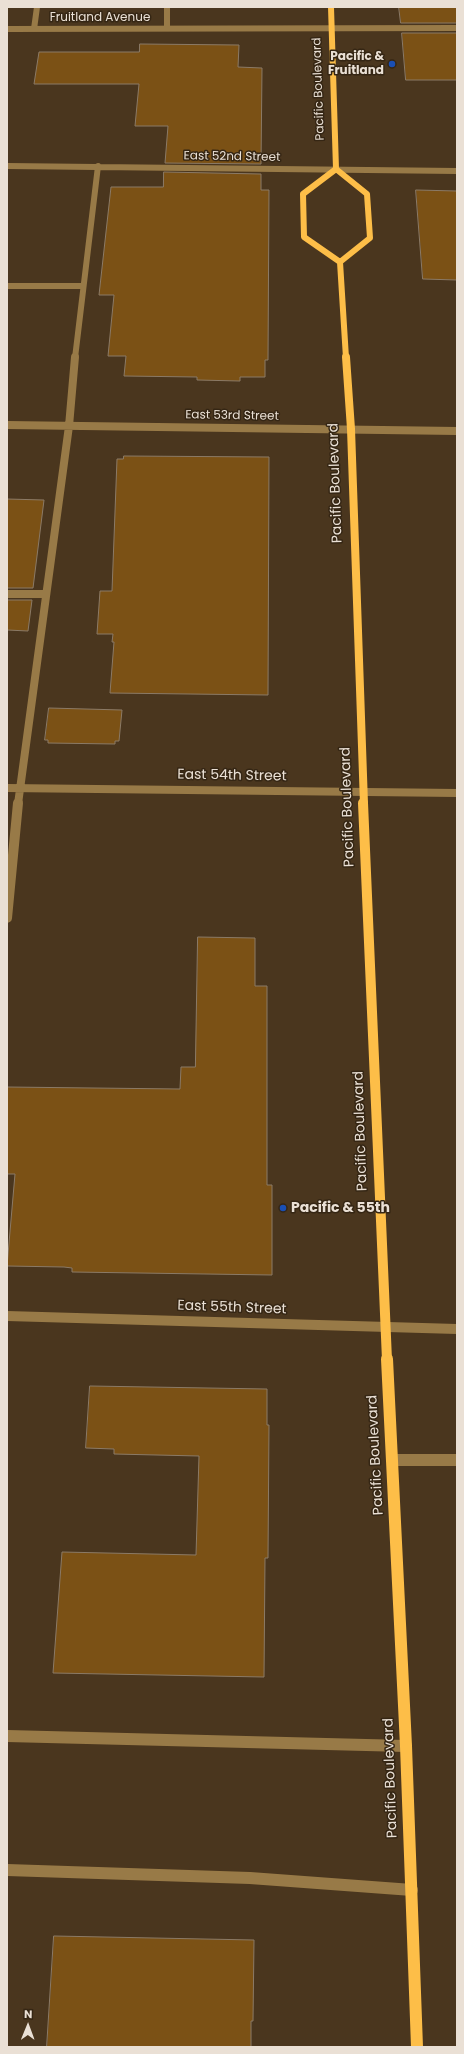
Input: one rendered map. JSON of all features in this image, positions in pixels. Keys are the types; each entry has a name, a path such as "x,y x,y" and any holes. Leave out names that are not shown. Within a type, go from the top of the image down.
{"main road":[{"name":"Pacific Boulevard","path":"331,7 336,170"},
{"path":"336,170 367,194 370,238 340,262 304,237 303,194 336,170"},
{"name":"Pacific Boulevard","path":"340,262 351,430 363,791 406,1746 417,2047"}],"street":[{"path":"34,30 37,7"},
{"path":"167,7 167,28"},
{"name":"Fruitland Avenue","path":"7,29 457,28"},
{"name":"East 52nd Street","path":"7,166 457,171"},
{"path":"7,918 19,788 44,594 69,426 82,286 98,166"},
{"path":"7,286 82,286"},
{"name":"East 53rd Street","path":"7,425 457,431"},
{"path":"7,594 44,594"},
{"name":"East 54th Street","path":"7,788 457,793"},
{"name":"East 55th Street","path":"7,1316 457,1329"},
{"path":"393,1460 457,1460"},
{"path":"7,1736 406,1746"},
{"path":"7,1870 250,1878 412,1890"}],"shaded area":[{"path":"7,7 457,7 457,2047 7,2047"}],"building":[{"path":"399,7 457,7 457,23 401,23"},
{"path":"402,33 457,33 457,80 406,80"},
{"path":"140,44 239,45 238,67 262,68 261,164 165,163 168,126 135,126 139,84 34,84 39,52 139,52"},
{"path":"164,172 261,174 261,190 269,190 268,360 265,360 265,377 240,377 240,381 197,380 197,377 124,376 126,356 108,356 114,295 99,295 111,187 163,187"},
{"path":"416,190 457,191 457,280 423,279"},
{"path":"124,456 269,457 268,695 110,693 114,642 112,642 113,634 97,634 100,591 112,591 117,459 123,459"},
{"path":"7,499 44,500 33,588 7,588"},
{"path":"7,600 32,600 28,631 7,630"},
{"path":"49,708 122,710 119,741 115,741 115,744 48,743 48,740 45,740"},
{"path":"198,937 255,938 255,986 267,986 267,1185 272,1185 272,1275 72,1272 72,1268 64,1267 7,1266 15,1174 7,1174 7,1087 180,1089 181,1067 195,1067"},
{"path":"90,1386 267,1389 267,1425 269,1425 268,1558 265,1558 264,1677 53,1673 62,1552 196,1555 199,1456 114,1454 114,1449 86,1448"},
{"path":"54,1936 254,1940 253,2021 251,2021 251,2047 47,2047"}],"place":[{"name":"Pacific & Fruitland","path":"392,64"},
{"name":"Pacific & 55th","path":"283,1208"}]}
